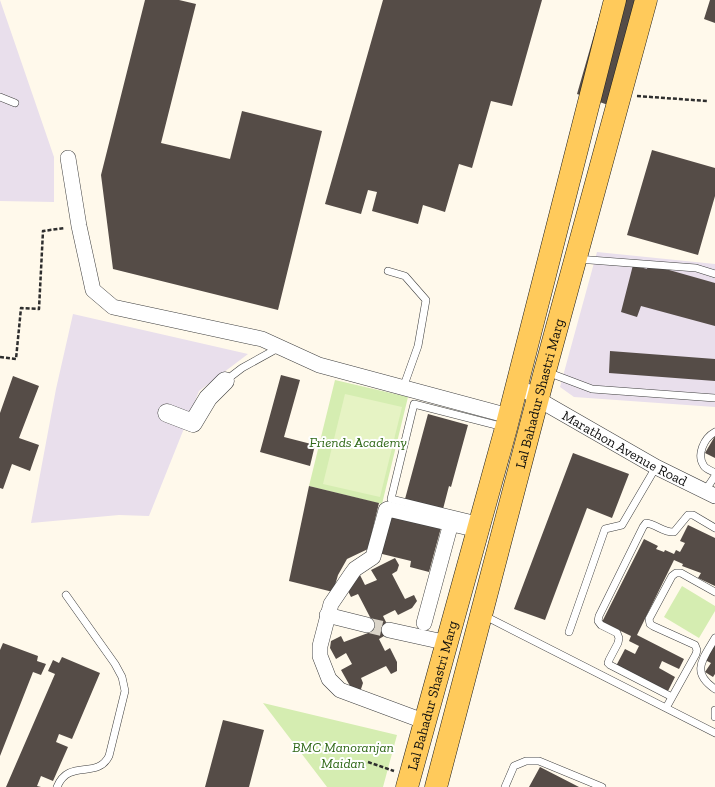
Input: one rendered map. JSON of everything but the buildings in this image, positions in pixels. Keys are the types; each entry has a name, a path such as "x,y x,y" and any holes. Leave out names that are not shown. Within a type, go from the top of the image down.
{"main road":[{"name":"Lal Bahadur Shastri Marg","path":"409,782 517,385 615,0"},
{"name":"Lal Bahadur Shastri Marg","path":"436,787 575,259 646,0"}],"street":[{"path":"68,158 79,226 94,290 113,307 262,339 319,365 403,388 507,422"},
{"path":"167,413 194,422 208,398 225,381"},
{"name":"Marathon Avenue Road","path":"517,385 538,399 656,466 710,493"},
{"path":"426,722 340,690 329,679 320,656 320,646 327,615 331,604 352,573 373,557 386,510 388,509 451,523 479,525"},
{"path":"424,623 451,523"},
{"path":"327,615 367,625"},
{"path":"389,630 448,643"}],"lane":[{"path":"0,97 16,103"},
{"path":"575,259 696,268 715,274"},
{"path":"388,271 405,276 426,300 418,346 403,388"},
{"path":"225,381 242,368 280,347"},
{"path":"545,372 592,389 715,398"},
{"path":"479,525 391,499 414,404 507,422"},
{"path":"710,493 715,474 704,467 701,460 701,449 715,432"},
{"path":"569,632 605,529 622,525 656,466"},
{"path":"672,697 610,665 608,662 619,638 617,634 601,625 598,621 599,616 642,527 646,523 669,532 674,532 677,530 685,517 688,515 693,515 715,528"},
{"path":"666,708 697,650 695,645 653,626 650,624 649,619 672,576 676,573 681,573 715,592"},
{"path":"56,787 64,775 72,771 92,769 102,765 106,761 109,756 125,692 122,677 115,664 66,596"},
{"path":"481,614 715,733"},
{"path":"715,638 702,662 701,674 703,680 715,689"},
{"path":"715,710 715,717"},
{"path":"506,787 514,766 526,761 539,761 602,787"}],"path":[{"path":"621,95 707,101"},
{"path":"0,357 16,359 21,308 39,309 43,231 79,226"},
{"path":"368,762 409,782"}],"shaded area":[{"path":"0,0 54,157 54,202 0,201"},
{"path":"597,252 715,264 715,407 574,397 560,387"},
{"path":"73,314 248,354 199,391 149,516 119,515 31,523 56,389"}],"green space":[{"name":"Friends Academy","path":"335,380 408,397 382,504 309,486"},
{"name":"Friends Academy","path":"345,394 402,407 380,497 323,484"},
{"path":"682,586 715,606 715,611 699,638 664,617"},
{"name":"BMC Manoranjan Maidan","path":"263,703 397,735 383,787 327,787"}],"tunnel":[{"path":"367,625 389,630"}]}
